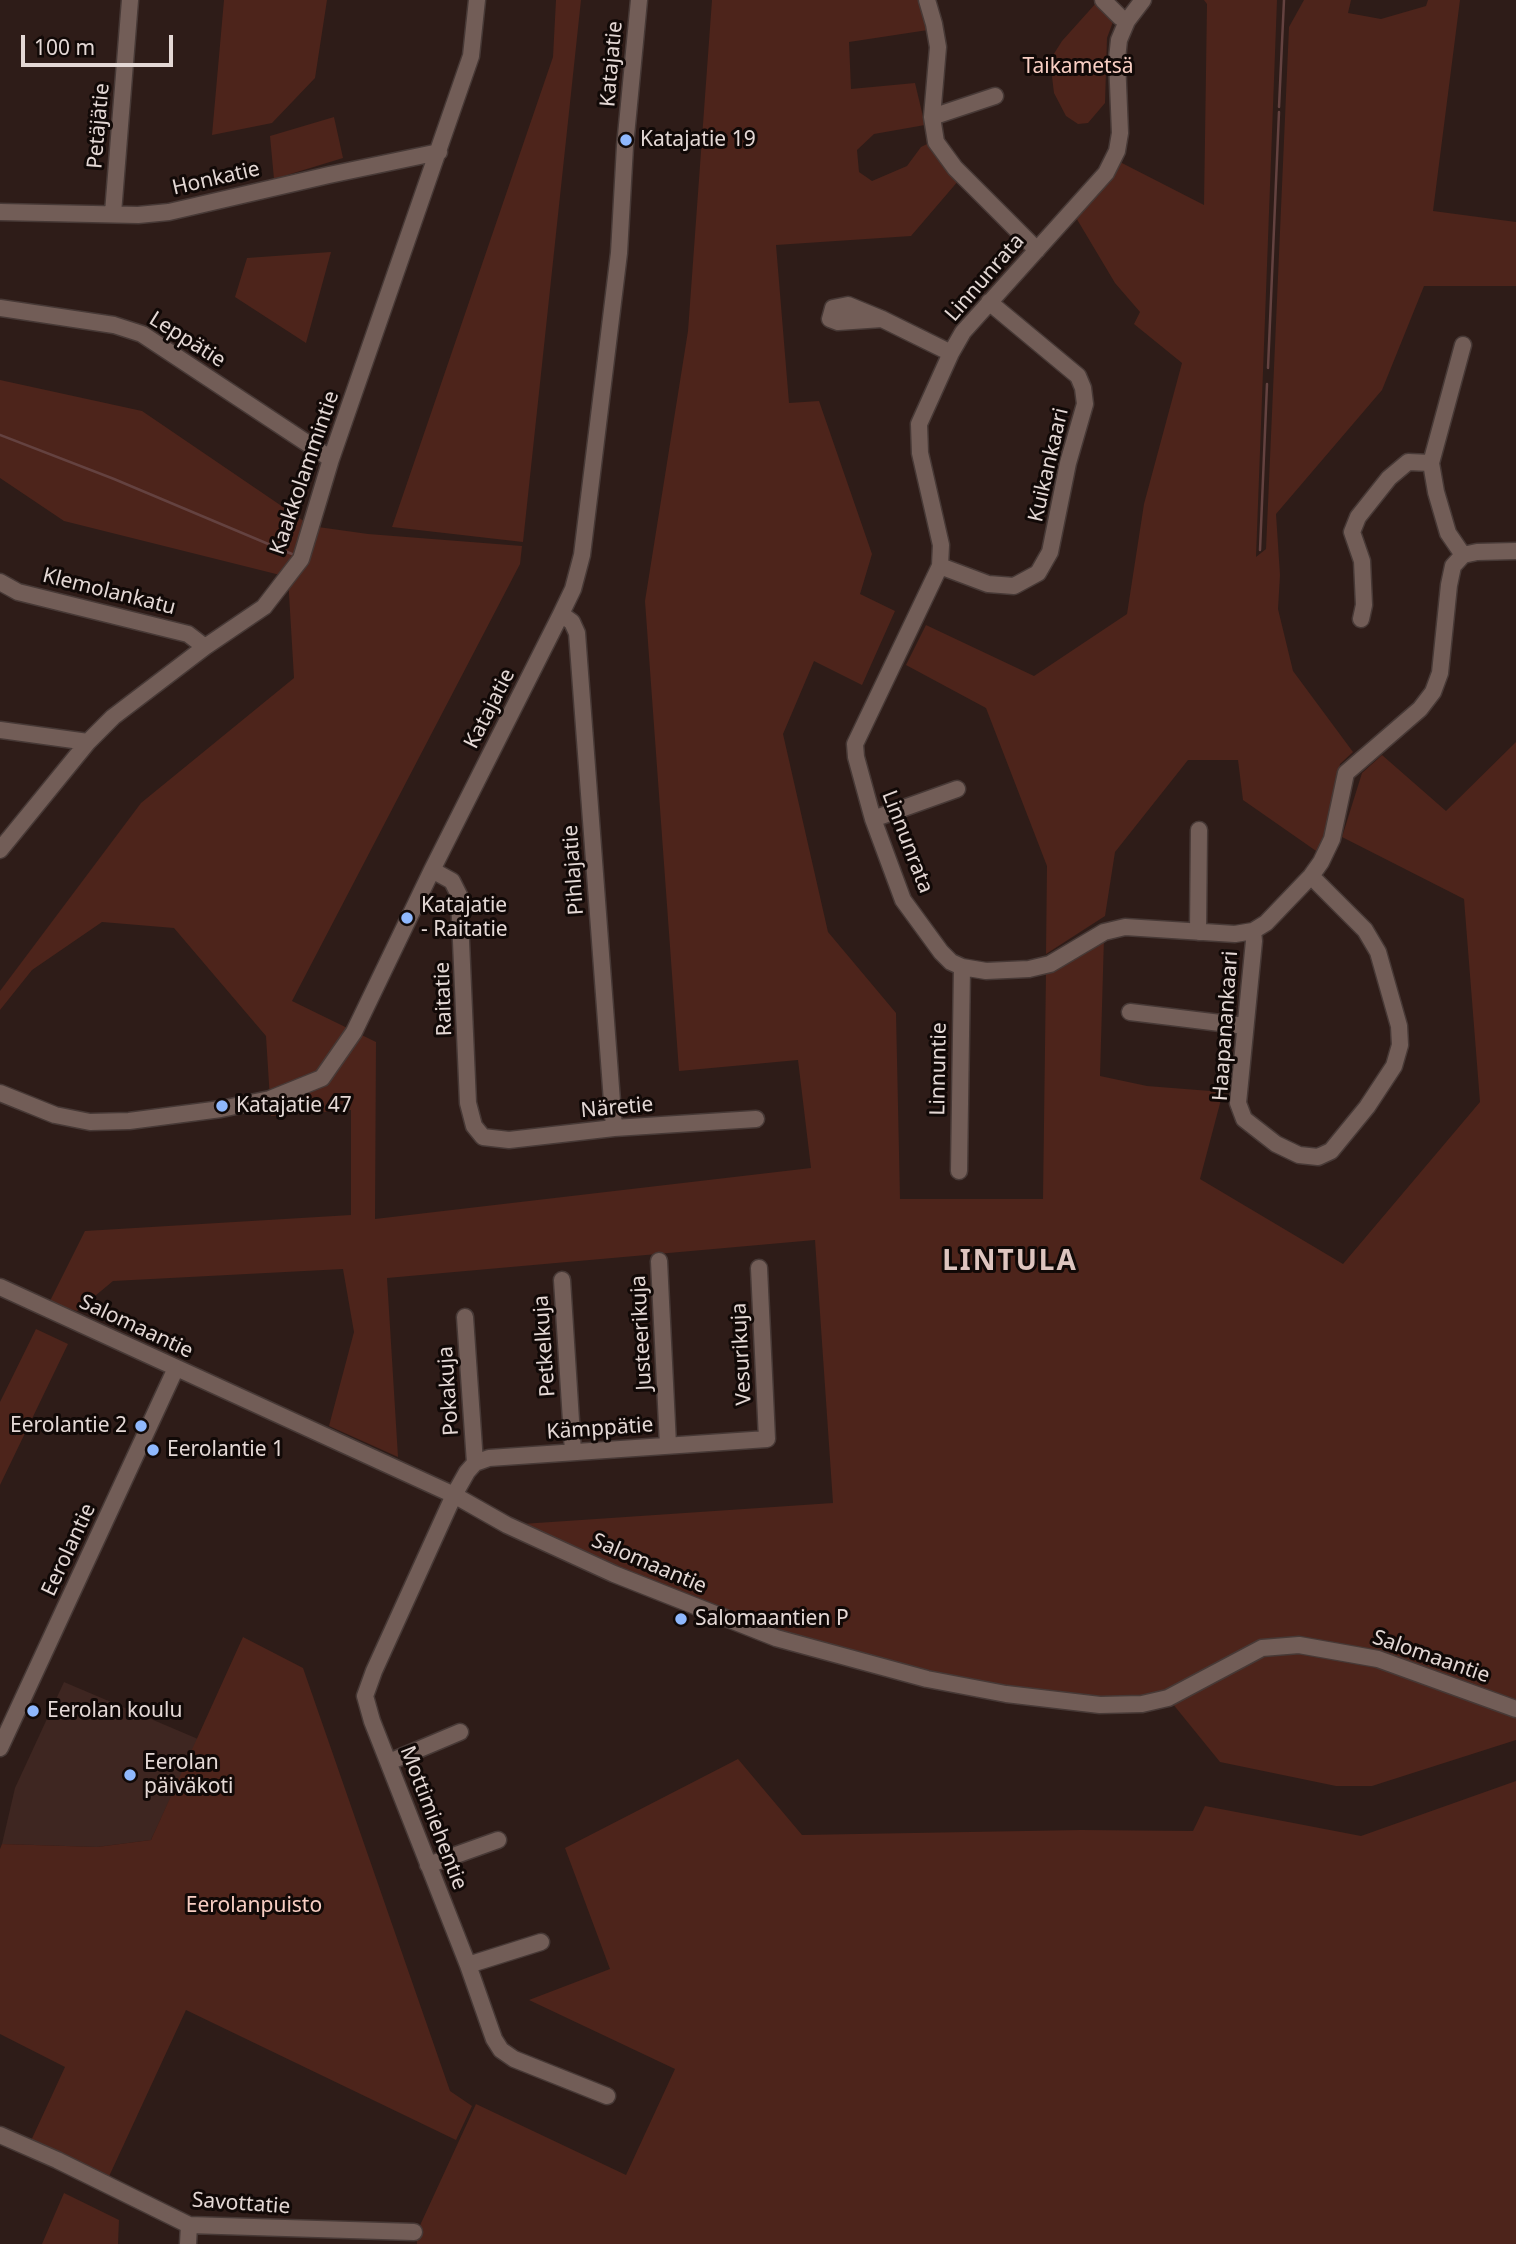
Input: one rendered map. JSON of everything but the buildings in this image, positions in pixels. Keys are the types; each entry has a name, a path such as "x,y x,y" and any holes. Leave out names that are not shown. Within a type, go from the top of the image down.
{"street":[{"name":"Petäjätie","path":"113,213 130,0"},
{"name":"Kaakkolammintie","path":"0,850 88,743 113,717 205,647 264,607 301,559 331,459 471,56 477,0"},
{"name":"Katajatie","path":"0,1093 55,1115 90,1122 129,1121 270,1100 322,1077 362,1017 432,870 573,589 584,542 619,253 625,146 639,0"},
{"path":"927,0 937,47 932,117 936,142 955,168 1037,250"},
{"path":"1103,0 1119,17 1127,21"},
{"name":"Linnunrata","path":"961,967 941,952 903,900 873,819 855,744 940,566 941,545 920,453 918,431 951,353 963,332 1106,173 1117,151 1120,133 1117,59 1119,40 1127,21 1143,0"},
{"path":"932,117 995,96"},
{"name":"Honkatie","path":"0,212 138,215 169,212 439,152"},
{"name":"Kuikankaari","path":"940,566 988,584 1014,586 1038,573 1050,552 1068,463 1085,404 1078,376 989,302"},
{"name":"Leppätie","path":"0,308 114,325 142,334 331,459"},
{"path":"882,319 951,353"},
{"path":"1463,345 1430,463 1448,533 1463,555"},
{"path":"1361,619 1364,605 1362,561 1352,532 1358,517 1389,478 1408,462 1430,463"},
{"path":"961,967 986,971 1029,969 1050,964 1104,932 1125,927 1235,934 1253,930 1266,923 1311,876 1332,839 1346,773 1420,709 1433,692 1440,673 1449,585 1454,566 1463,555 1516,551"},
{"name":"Klemolankatu","path":"0,582 18,592 188,634 205,647"},
{"name":"Pihlajatie","path":"561,614 572,622 577,634 614,1128"},
{"path":"0,730 88,743"},
{"path":"873,819 957,789"},
{"path":"1198,932 1199,830"},
{"name":"Raitatie","path":"432,870 452,881 459,895 468,1103 474,1126 482,1137"},
{"name":"Haapanankaari","path":"1253,930 1238,1103 1244,1119 1276,1144 1299,1155 1318,1157 1331,1151 1367,1107 1394,1066 1400,1045 1399,1026 1378,952 1365,930 1311,876"},
{"name":"Linnuntie","path":"959,1171 961,967"},
{"path":"1129,1013 1245,1026"},
{"name":"Näretie","path":"482,1137 509,1140 614,1128 756,1119"},
{"name":"Justeerikuja","path":"659,1261 668,1446"},
{"name":"Vesurikuja","path":"759,1268 767,1438"},
{"name":"Petkelkuja","path":"562,1280 573,1452"},
{"name":"Salomaantie","path":"0,1287 454,1495 507,1525 614,1574 762,1633 927,1679 1006,1694 1100,1705 1142,1704 1168,1698 1262,1648 1299,1645 1378,1659 1516,1709"},
{"name":"Pokakuja","path":"465,1317 475,1463"},
{"name":"Eerolantie","path":"0,1748 176,1368"},
{"name":"Kämppätie","path":"475,1463 489,1458 767,1438"},
{"path":"454,1495 475,1463"},
{"name":"Mottimiehentie","path":"454,1495 365,1696 372,1721 468,1965 485,2019 500,2050 514,2059 607,2096"},
{"path":"389,1762 460,1732"},
{"path":"428,1865 498,1840"},
{"path":"468,1965 541,1942"},
{"name":"Savottatie","path":"0,2135 189,2225 414,2232"},
{"path":"188,2244 189,2225"}],"shaded area":[{"path":"64,1682 198,1739 151,1840 97,1847 2,1844 15,1788"}],"green space":[{"path":"224,0 327,0 315,78 272,123 212,135"},
{"path":"556,0 581,0 523,542 392,527 553,57"},
{"path":"712,0 920,0 928,30 849,42 851,89 915,83 925,125 874,134 857,150 859,172 872,181 907,166 921,147 931,142 959,180 911,236 776,245 789,403 819,401 872,554 860,594 895,611 862,685 814,661 783,734 828,932 896,1013 900,1199 1043,1199 1046,971 1104,937 1100,1076 1147,1086 1223,1092 1200,1179 1343,1264 1480,1102 1464,899 1342,837 1362,773 1382,755 1446,811 1516,742 1516,1740 1372,1786 1336,1786 1220,1762 1168,1698 1100,1705 1006,1694 776,1638 507,1525 833,1503 815,1240 387,1278 398,1457 329,1426 354,1332 343,1269 113,1281 77,1311 49,1303 85,1231 351,1215 351,1110 271,1116 266,1036 174,928 102,922 32,970 0,1010 0,991 141,803 294,678 288,577 64,521 0,478 0,380 142,411 311,526 368,534 522,546 520,564 292,1001 376,1042 375,1219 811,1168 798,1060 679,1071 645,601 688,331"},
{"path":"1204,0 1277,0 1256,557 1266,549 1289,27 1304,0 1351,0 1348,13 1381,19 1426,6 1428,0 1460,0 1433,211 1516,222 1516,286 1424,286 1382,390 1276,514 1280,575 1278,609 1293,671 1353,752 1340,764 1331,831 1319,853 1243,800 1238,760 1188,760 1115,852 1105,916 1046,954 1047,866 986,708 906,665 926,625 1034,676 1127,614 1144,504 1182,363 1134,324 1140,312 1115,283 1075,216 1118,161 1204,205 1207,4"},
{"name":"Taikametsä","path":"1097,2 1114,19 1107,38 1105,103 1088,123 1078,124 1066,116 1054,93 1050,60 1062,41"},
{"path":"334,117 343,158 274,179 270,136"},
{"path":"331,252 306,343 235,297 247,258"},
{"path":"36,1329 68,1344 0,1485 0,1402"},
{"name":"Eerolanpuisto","path":"243,1637 303,1668 450,2091 472,2106 456,2140 186,2010 105,2185 29,2145 65,2067 0,2034 0,1849 2,1844 97,1847 151,1840"},
{"path":"738,1759 802,1835 1081,1830 1193,1831 1205,1806 1361,1836 1516,1781 1516,2244 417,2244 416,2234 476,2104 626,2175 675,2069 529,2000 610,1969 565,1848"},
{"path":"64,2193 119,2220 118,2244 42,2244"}],"waterway":[{"path":"1279,107 1284,0"},
{"path":"1268,368 1279,112"},
{"path":"1260,550 1267,384"},
{"path":"0,435 114,479 292,554"}],"place":[{"name":"Katajatie 19","path":"626,140"},
{"name":"Katajatie - Raitatie","path":"407,918"},
{"name":"Katajatie 47","path":"222,1106"},
{"name":"Eerolantie 2","path":"141,1426"},
{"name":"Eerolantie 1","path":"153,1450"},
{"name":"Salomaantien P","path":"681,1619"},
{"name":"Eerolan koulu","path":"33,1711"},
{"name":"Eerolan päiväkoti","path":"130,1775"}],"district":[{"name":"LINTULA","path":"1010,1262"}]}
